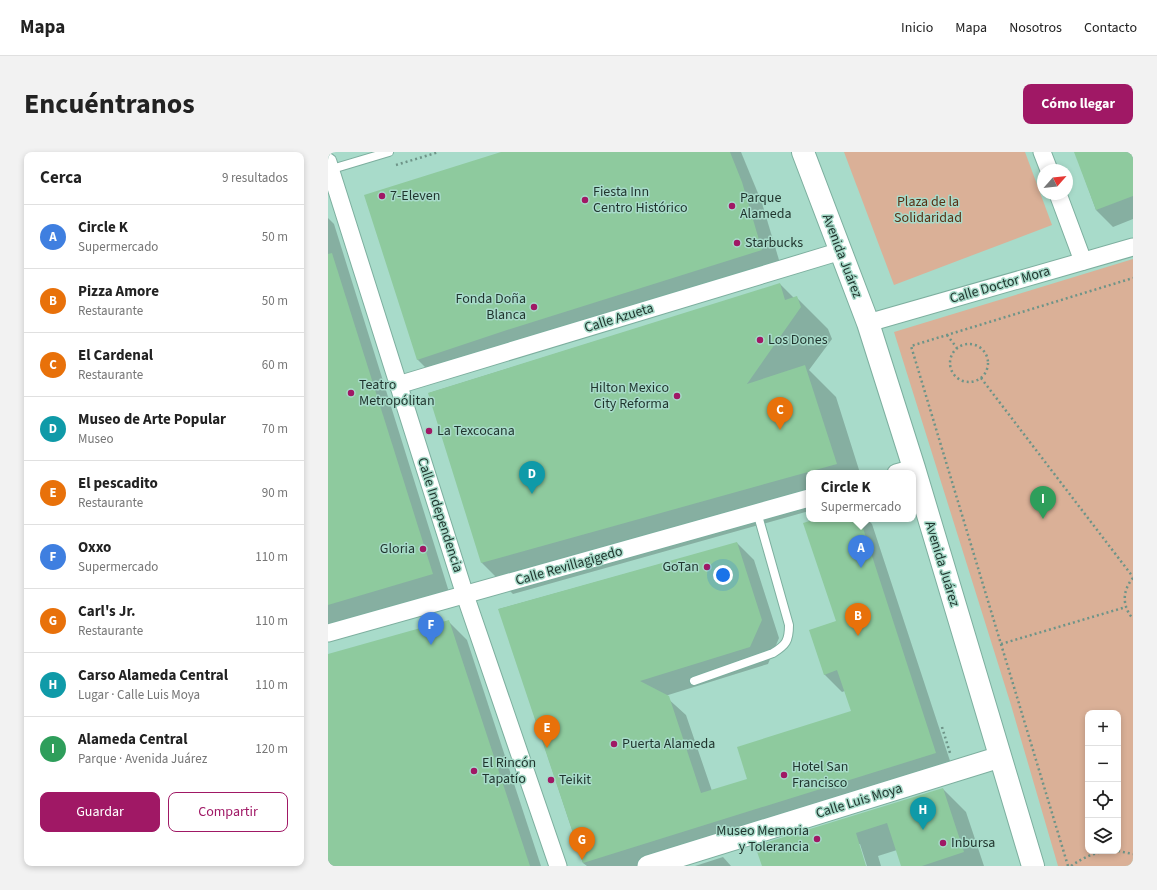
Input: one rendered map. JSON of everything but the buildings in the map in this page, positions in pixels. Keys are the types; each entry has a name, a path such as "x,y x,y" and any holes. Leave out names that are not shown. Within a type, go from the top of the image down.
{"main road":[{"name":"Avenida Juárez","path":"803,152 868,323 905,470"},
{"name":"Avenida Juárez","path":"916,503 1000,756 1033,866"}],"street":[{"path":"1042,152 1047,164"},
{"name":"Calle Independencia","path":"330,174 465,595 558,866"},
{"path":"1060,200 1083,261"},
{"name":"Calle Doctor Mora","path":"868,323 1133,247"},
{"name":"Calle Azueta","path":"398,384 841,250"},
{"name":"Calle Revillagigedo","path":"328,633 806,499"},
{"name":"Calle Luis Moya","path":"648,866 1000,756"}],"lane":[{"path":"330,174 389,152"},
{"path":"694,681 773,653 783,647 789,637 788,625 756,512"}],"path":[{"path":"1092,854 1081,858 1070,866 911,346 1133,278"},
{"path":"947,335 957,348"},
{"path":"965,344 970,344 980,348 984,352 987,356 988,367 981,378 974,382 964,382 955,376 952,372 950,362 951,357 957,348 965,344"},
{"path":"981,378 1133,578 1126,588 1125,594 1126,607 1133,619"},
{"path":"1001,644 1126,607"},
{"path":"942,727 956,770"},
{"path":"1121,852 1133,854"}],"green space":[{"name":"Plaza de la Solidaridad","path":"844,152 1025,152 1037,184 1037,200 1043,200 1052,225 894,285"},
{"path":"1133,259 1133,866 1058,866 1011,705 894,332"}],"place":[{"name":"7-Eleven","path":"382,196"},
{"name":"Fiesta Inn Centro Histórico","path":"585,200"},
{"name":"Parque Alameda","path":"732,206"},
{"name":"Starbucks","path":"737,243"},
{"name":"Fonda Doña Blanca","path":"534,307"},
{"name":"Los Dones","path":"760,340"},
{"name":"Teatro Metropólitan","path":"351,393"},
{"name":"Hilton Mexico City Reforma","path":"677,396"},
{"name":"El Cardenal","path":"780,430"},
{"name":"La Texcocana","path":"429,431"},
{"name":"Museo de Arte Popular","path":"532,494"},
{"name":"Alameda Central","path":"1043,519"},
{"name":"Gloria","path":"423,549"},
{"name":"GoTan","path":"707,567"},
{"name":"Circle K","path":"861,568"},
{"name":"Pizza Amore","path":"858,636"},
{"name":"Oxxo","path":"431,645"},
{"name":"Puerta Alameda","path":"614,744"},
{"name":"El pescadito","path":"547,748"},
{"name":"El Rincón Tapatío","path":"474,771"},
{"name":"Hotel San Francisco","path":"784,775"},
{"name":"Teikit","path":"551,780"},
{"name":"Carso Alameda Central","path":"923,830"},
{"name":"Museo Memoria y Tolerancia","path":"817,839"},
{"name":"Inbursa","path":"943,843"},
{"name":"Carl's Jr.","path":"582,860"}]}
